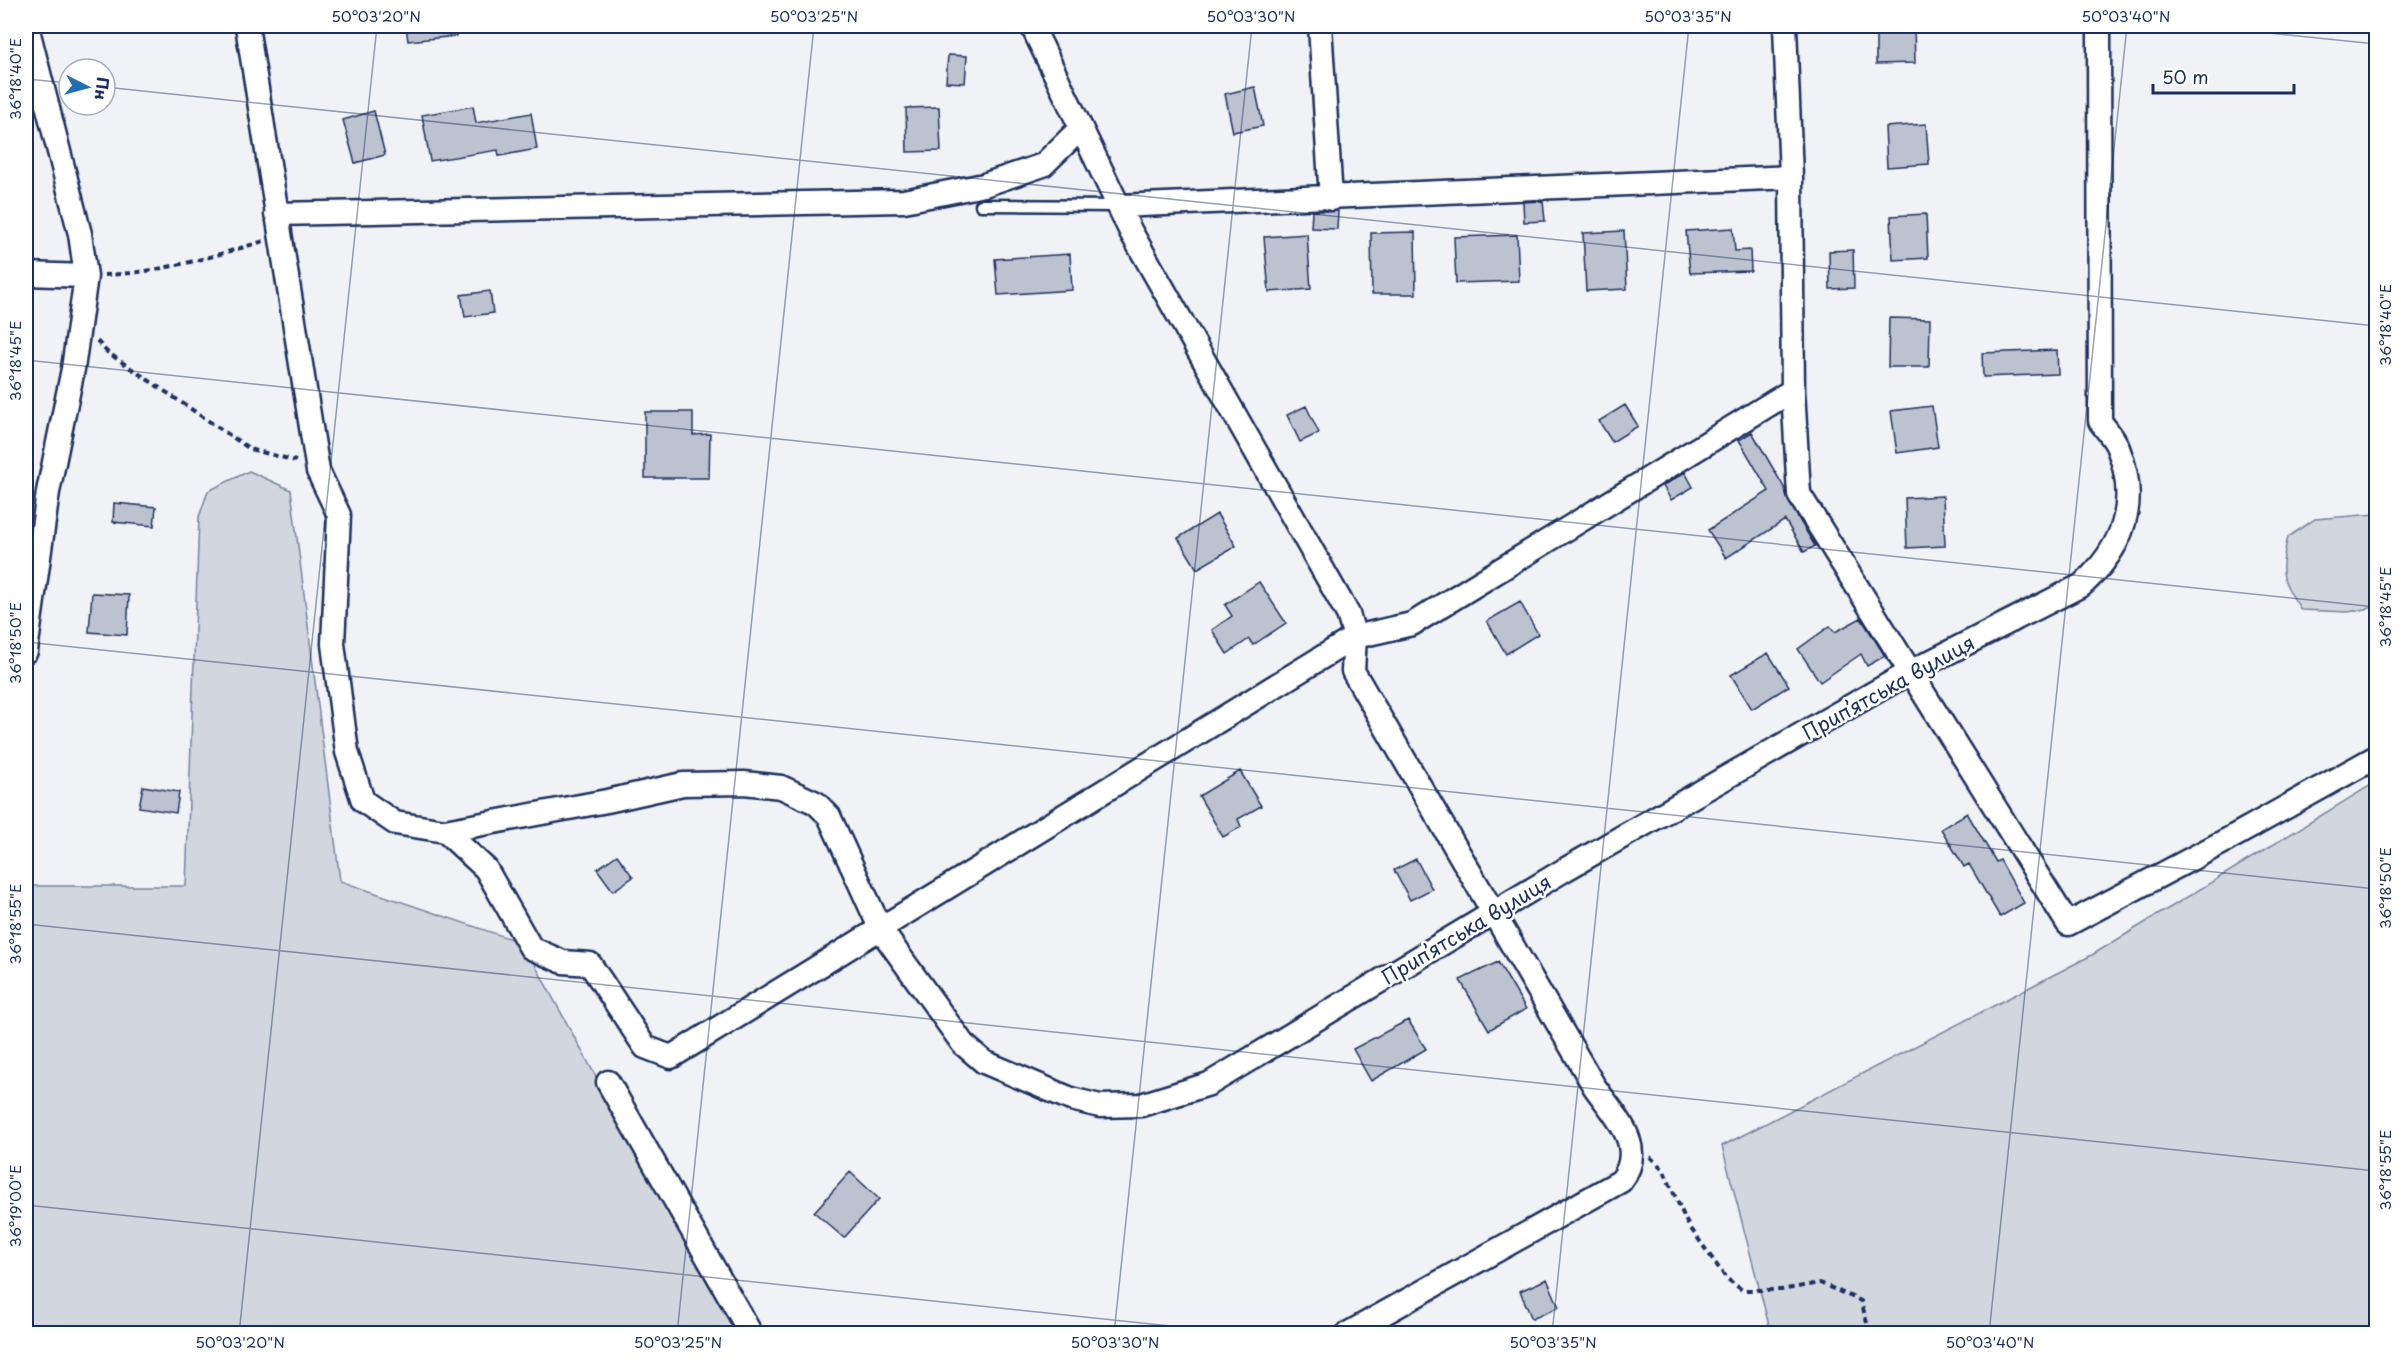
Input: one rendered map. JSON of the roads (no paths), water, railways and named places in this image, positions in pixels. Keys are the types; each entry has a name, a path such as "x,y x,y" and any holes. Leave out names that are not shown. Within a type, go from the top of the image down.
{"street":[{"path":"26,651 48,492 73,369 86,276 80,234 27,26"},
{"path":"247,26 318,471 339,515 333,644 347,752 363,801 395,823 444,831 486,869 531,948 563,962 590,964 645,1047 671,1057 1355,637 1412,624 1793,390"},
{"path":"1032,26 1131,232 1348,614 1355,637 1353,670 1593,1086 1628,1136 1632,1152 1630,1169 1621,1180 1347,1334"},
{"path":"1320,26 1331,199"},
{"path":"1785,26 1791,177 1793,390 1799,494 1912,671 2068,924 2227,840 2376,757"},
{"name":"Прип’ятська вулиця","path":"444,831 607,801 682,784 744,783 781,787 816,803 829,816 881,930 963,1044 984,1062 1071,1099 1100,1106 1141,1105 1209,1084 1492,913 1912,671 2082,585 2102,567 2123,531 2128,496 2118,448 2100,422 2099,26"},
{"path":"276,214 904,201 984,185 1043,165 1081,128"},
{"path":"1119,206 1331,199 1791,177"},
{"path":"26,274 86,276"},
{"path":"608,1082 750,1334"}],"lane":[{"path":"981,206 1119,206"}]}
